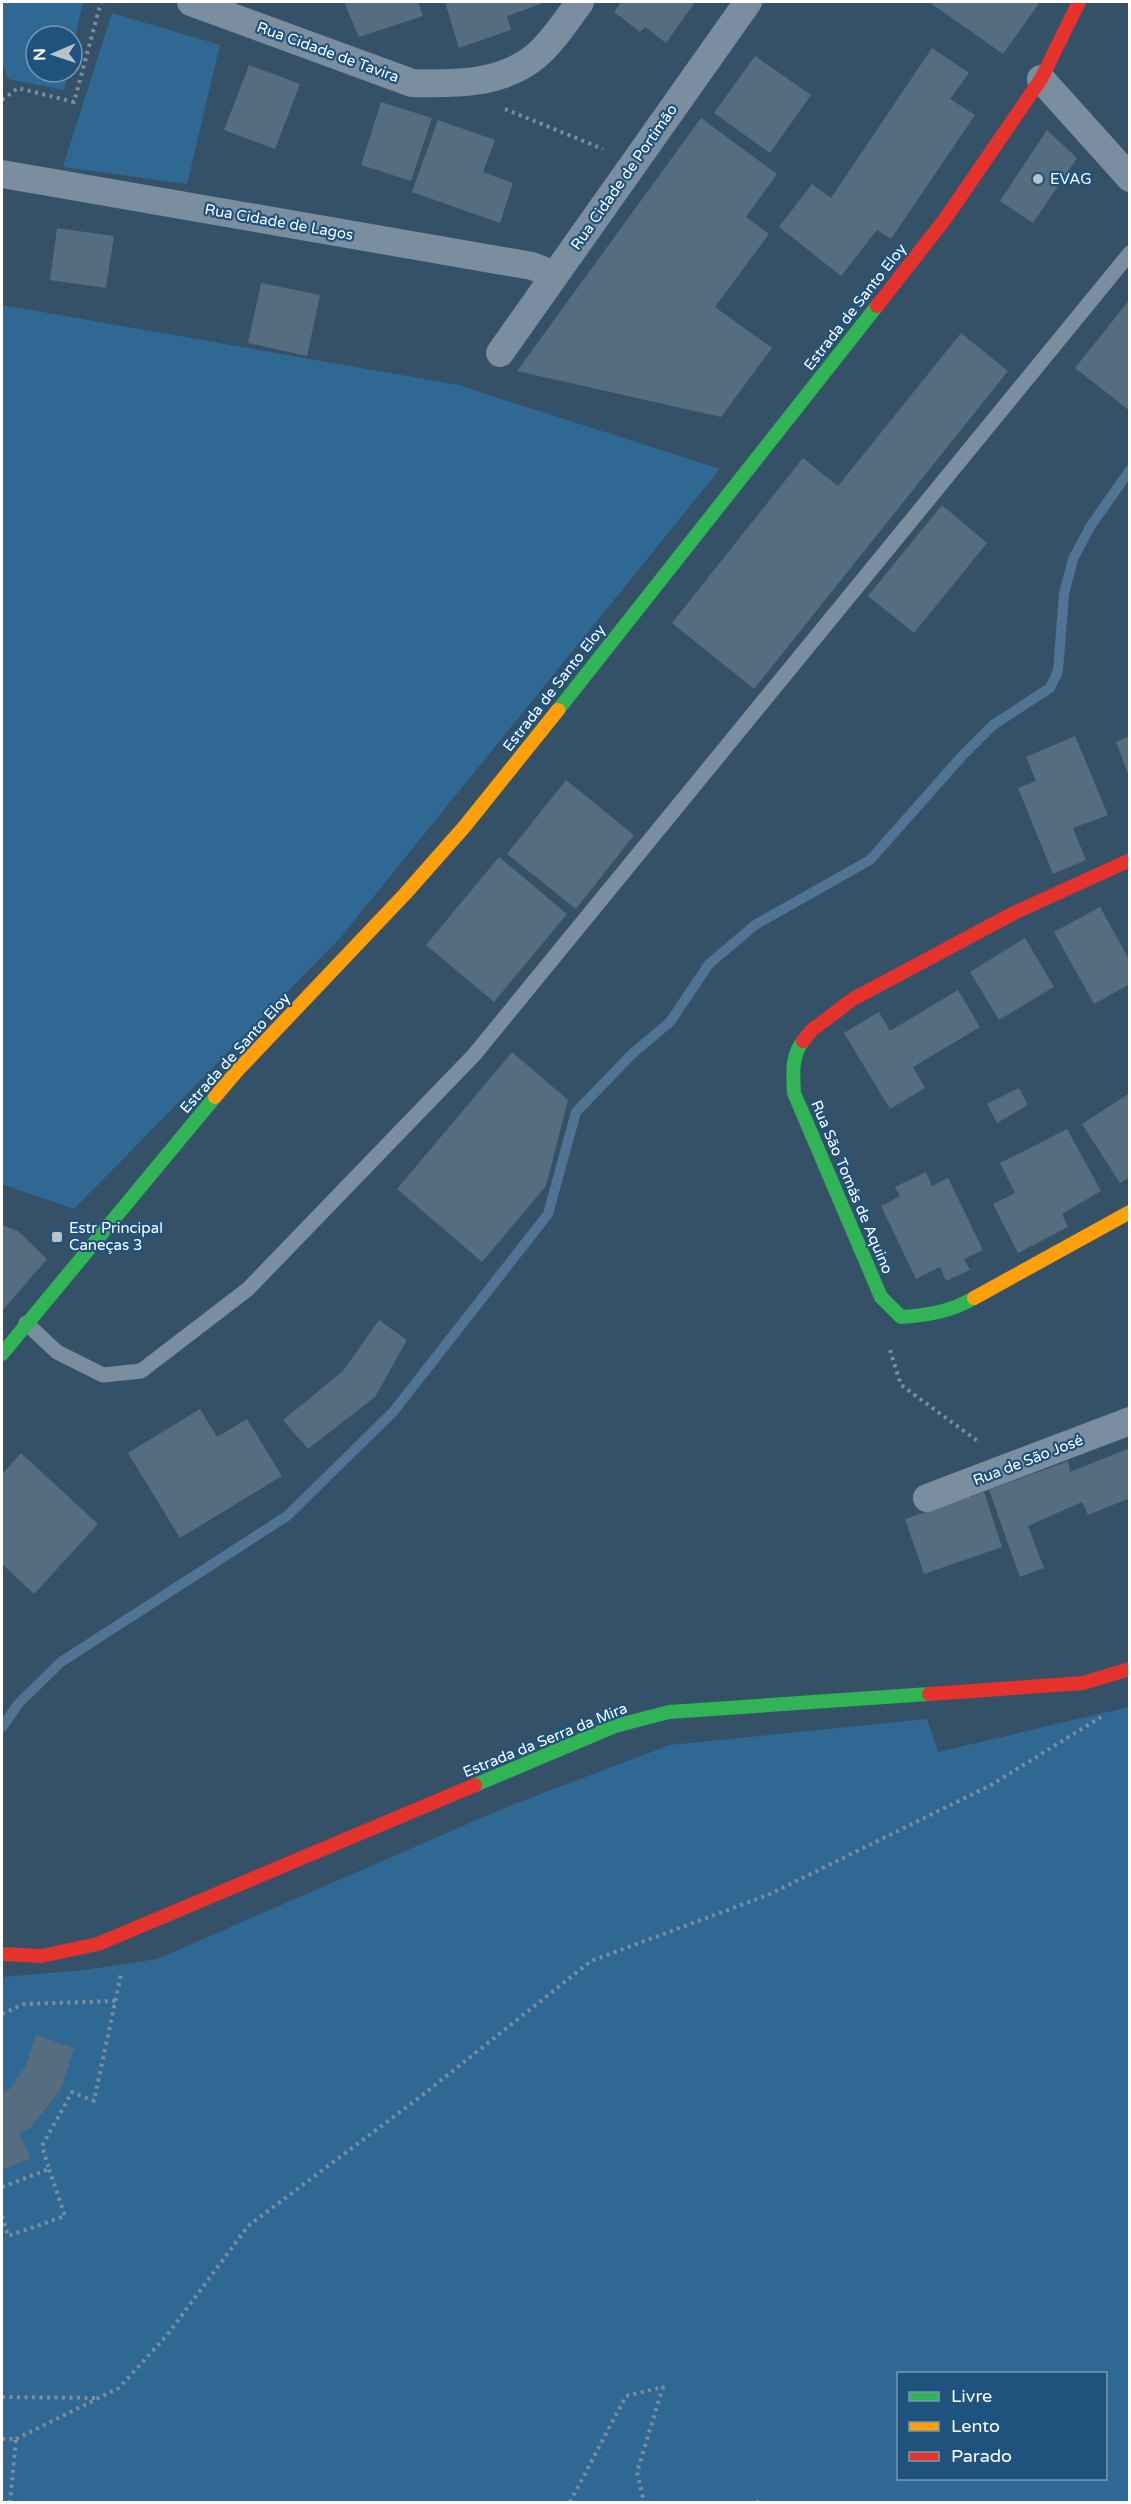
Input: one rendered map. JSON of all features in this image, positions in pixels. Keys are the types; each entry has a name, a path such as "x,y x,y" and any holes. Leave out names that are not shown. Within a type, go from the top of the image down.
{"street":[{"name":"Rua Cidade de Tavira","path":"191,2 412,83 444,84 474,83 510,71 536,56 580,2"},
{"name":"Rua Cidade de Portimão","path":"500,353 748,2"},
{"name":"Estrada de Santo Eloy","path":"2,1354 237,1071 405,894 465,826 945,219 1041,79 1079,2"},
{"path":"1041,79 1130,178"},
{"name":"Rua Cidade de Lagos","path":"2,174 532,266 555,275"},
{"name":"Rua São Tomás de Aquino","path":"901,1317 881,1297 794,1093 793,1070 797,1049 812,1030 853,999 1014,913 1130,860"},
{"path":"901,1317 933,1314 958,1307 1130,1212"},
{"name":"Rua de São José","path":"927,1498 1130,1422"},
{"name":"Estrada da Serra da Mira","path":"2,1954 40,1956 98,1944 615,1726 669,1712 1083,1683 1130,1669"}],"lane":[{"path":"26,1323 57,1352 102,1375 141,1371 248,1289 474,1055 1130,253"}],"path":[{"path":"2,100 18,88 74,102 101,2"},
{"path":"497,106 634,162"},
{"path":"901,1317 890,1347 901,1385 1010,1466"},
{"path":"2,2439 16,2439 118,2388 168,2334 248,2226 420,2097 591,1961 768,1894 991,1785 1110,1712"},
{"path":"2,2216 8,2235 65,2216 42,2146 72,2092 94,2101 130,1930"},
{"path":"2,2014 24,2004 115,2001"},
{"path":"2,2187 49,2169"},
{"path":"570,2502 627,2396 663,2387 637,2472 644,2502"},
{"path":"2,2397 98,2398"},
{"path":"10,2502 16,2439"},
{"path":"756,2502 764,2502"}],"shaded area":[{"path":"2,2 83,2 78,24 24,24 24,82 8,79 2,64"},
{"path":"112,13 220,45 187,184 63,167"},
{"path":"33,84 65,84 64,90"},
{"path":"2,305 458,385 720,469 340,938 74,1209 2,1184"},
{"path":"1129,1707 1129,2502 2,2502 2,1977 85,1970 157,1959 509,1806 670,1745 927,1719 938,1752"}],"building":[{"path":"344,2 418,2 423,16 359,37"},
{"path":"445,2 546,2 507,16 511,30 459,48"},
{"path":"621,2 695,2 666,43 645,27 640,32 614,12"},
{"path":"929,2 1040,2 1003,54"},
{"path":"932,48 969,73 950,99 975,115 891,239 877,230 841,276 779,227 812,184 831,198"},
{"path":"755,56 811,95 770,153 714,113"},
{"path":"249,65 300,84 275,149 224,130"},
{"path":"381,102 432,118 411,181 361,165"},
{"path":"701,118 777,174 746,217 769,234 715,307 772,348 721,417 517,371"},
{"path":"438,120 495,140 483,172 513,183 500,223 412,192"},
{"path":"1047,130 1077,158 1033,223 1000,201"},
{"path":"57,228 114,236 106,288 50,280"},
{"path":"261,283 320,295 307,356 248,343"},
{"path":"1130,299 1130,411 1075,368"},
{"path":"961,333 1008,371 754,689 672,623 803,458 838,486"},
{"path":"942,505 987,543 914,633 868,596"},
{"path":"1075,736 1108,815 1073,828 1086,860 1053,874 1018,788 1036,781 1026,757"},
{"path":"1130,736 1130,776 1129,776 1116,742"},
{"path":"566,780 634,835 576,909 507,854"},
{"path":"499,857 567,914 494,1002 426,945"},
{"path":"1100,907 1130,961 1130,984 1094,1004 1054,932"},
{"path":"1025,938 1054,987 999,1020 970,972"},
{"path":"958,990 980,1027 913,1067 925,1088 890,1109 844,1033 879,1012 890,1031"},
{"path":"512,1052 568,1100 546,1186 482,1262 397,1189"},
{"path":"1019,1088 1028,1105 997,1123 987,1104"},
{"path":"1130,1093 1130,1177 1120,1183 1082,1124"},
{"path":"1067,1129 1101,1191 1062,1214 1068,1227 1018,1253 993,1204 1015,1193 1000,1163"},
{"path":"926,1172 932,1186 948,1178 983,1250 964,1259 970,1270 946,1281 940,1267 916,1279 881,1206 900,1196 895,1187"},
{"path":"2,1225 18,1231 47,1259 2,1311"},
{"path":"379,1320 407,1340 375,1397 308,1449 283,1420 343,1371"},
{"path":"200,1409 217,1437 247,1419 282,1476 180,1538 128,1453"},
{"path":"1130,1448 1130,1498 1088,1515 1082,1502 1028,1526 1044,1568 1020,1577 989,1490 1068,1461 1070,1472"},
{"path":"21,1453 98,1524 34,1594 2,1564 2,1474"},
{"path":"984,1492 1002,1547 924,1574 905,1519"},
{"path":"36,2035 74,2048 61,2089 30,2128 19,2133 31,2158 2,2170 2,2093 9,2090 25,2067"}],"waterway":[{"path":"2,1727 19,1703 61,1662 287,1516 393,1412 548,1214 576,1112 633,1053 670,1022 709,964 755,925 870,860 962,756 993,725 1050,688 1058,671 1064,594 1073,559 1090,527 1130,470"}],"traffic: fast":[{"path":"558,710 877,306"},
{"path":"803,1041 796,1053 793,1073 794,1093 881,1297 901,1317 939,1312 974,1298"},
{"path":"2,1354 215,1097"},
{"path":"475,1785 615,1726 669,1712 929,1694"}],"traffic: slow":[{"path":"215,1097 405,894 465,826 558,710"},
{"path":"974,1298 1130,1212"}],"traffic: jam":[{"path":"877,306 945,219 1041,79 1079,2"},
{"path":"803,1041 812,1030 853,999 1014,913 1130,860"},
{"path":"929,1694 1083,1683 1130,1669"},
{"path":"2,1954 41,1956 98,1944 475,1785"}],"place":[{"name":"EVAG","path":"1038,179"},
{"name":"Estr Principal Caneças 3","path":"57,1237"}]}
